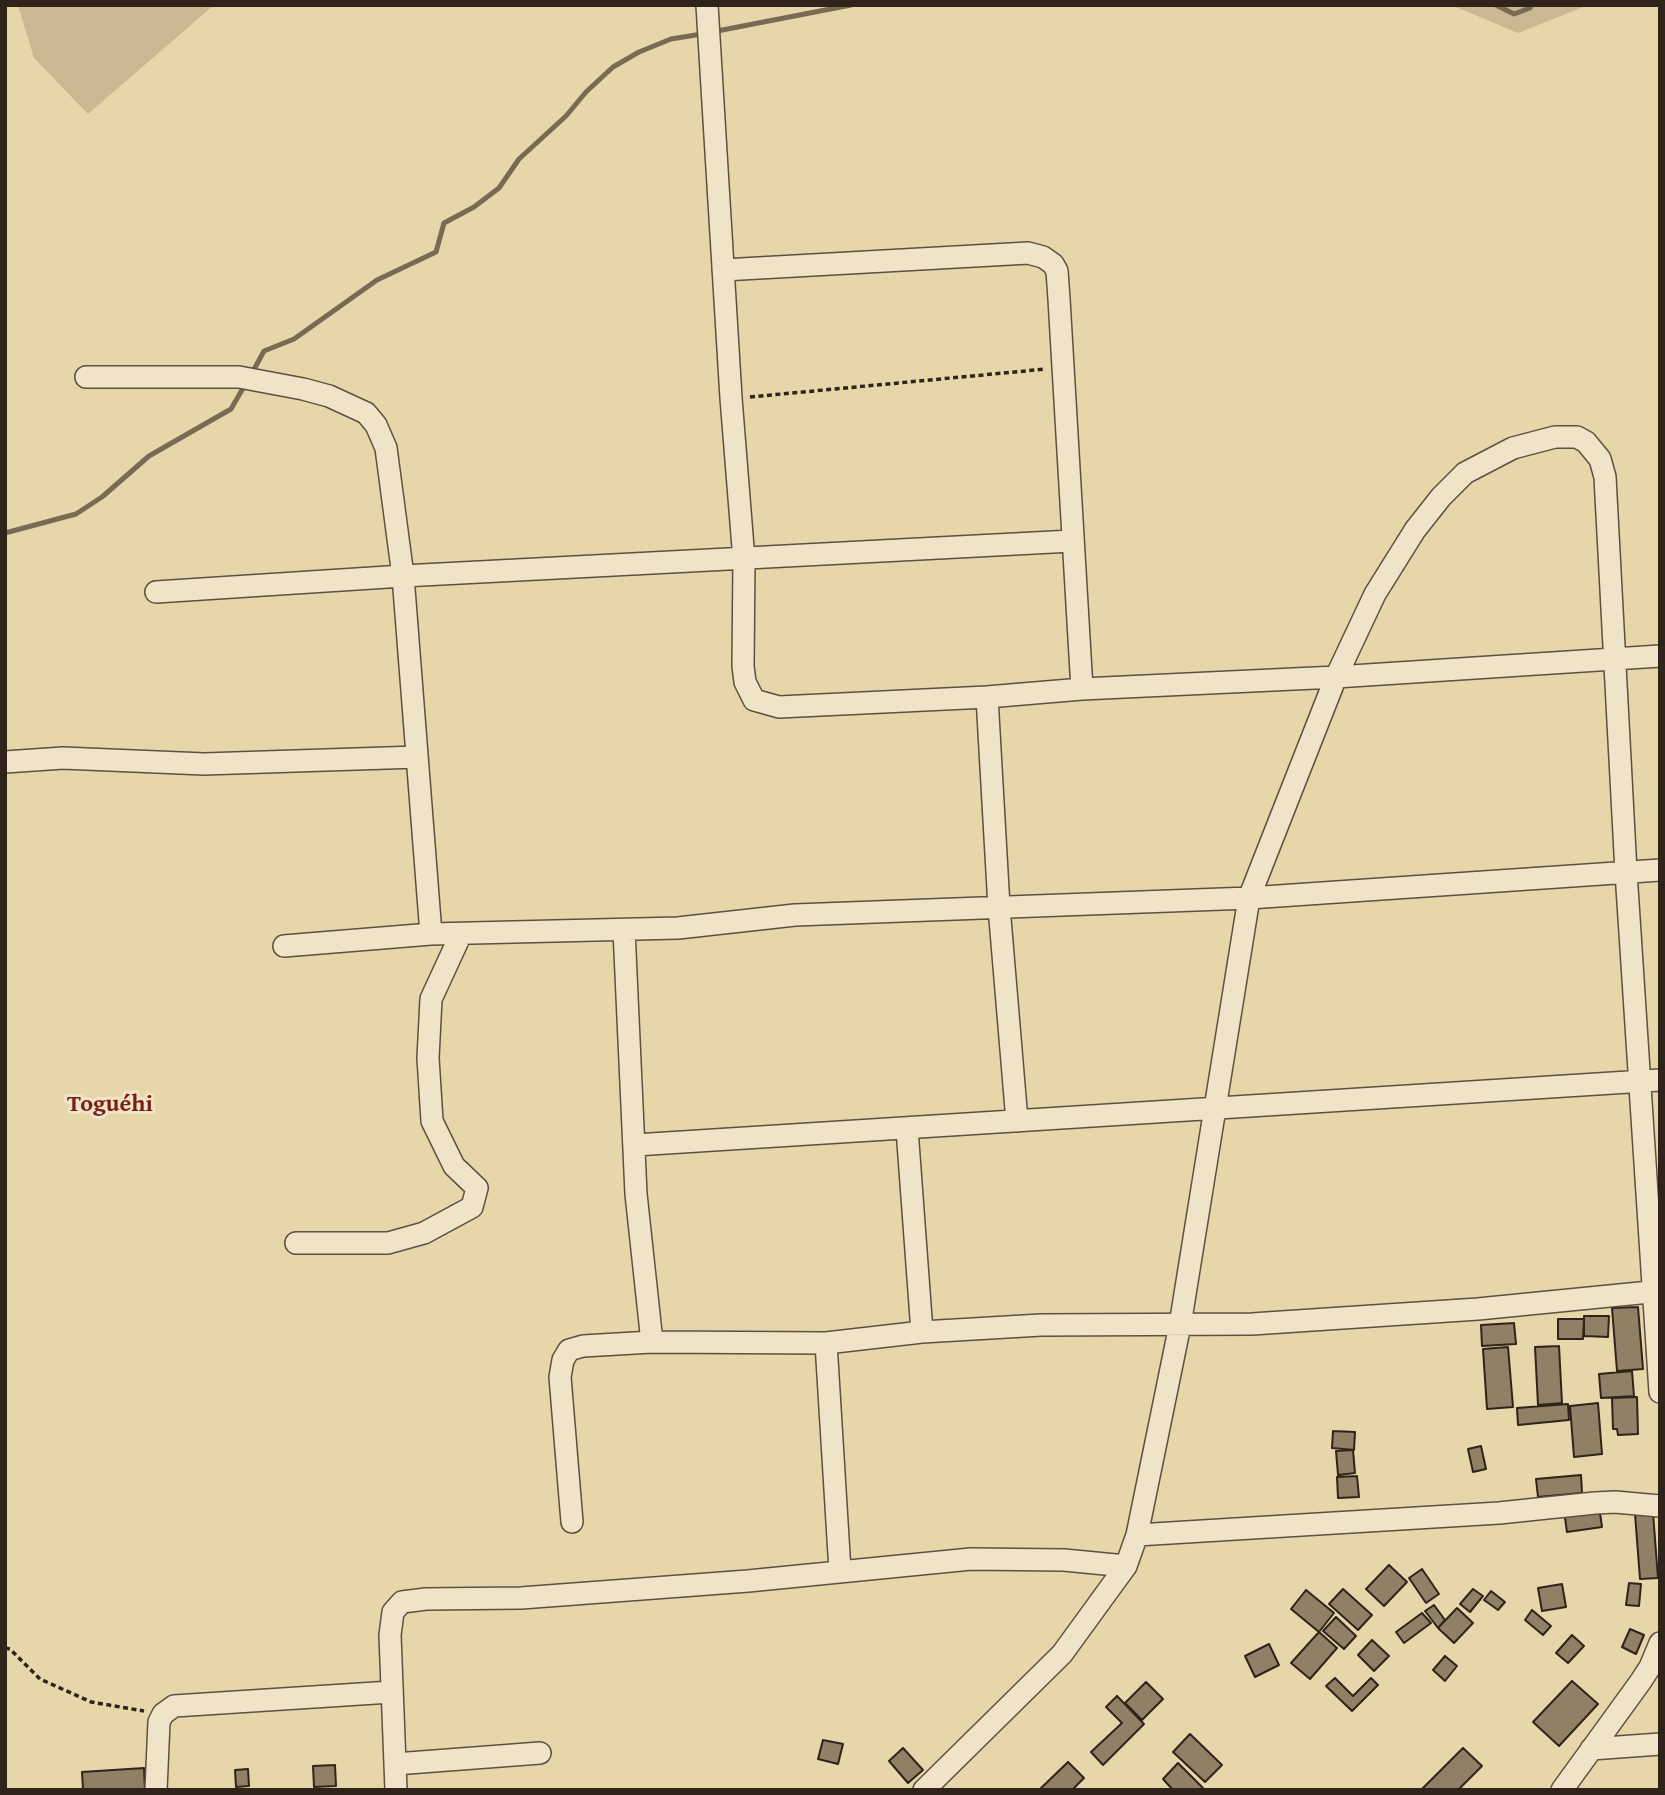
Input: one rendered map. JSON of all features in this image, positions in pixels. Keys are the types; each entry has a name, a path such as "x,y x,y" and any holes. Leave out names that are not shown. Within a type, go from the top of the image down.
{"street":[{"path":"707,5 731,398 744,560 743,666 745,682 754,700 779,707 987,697 1082,689 1336,677 1660,656"},
{"path":"723,270 1028,253 1051,262 1057,271 1082,689"},
{"path":"86,377 239,377 315,392 343,401 366,413 376,425 386,448 403,576 431,934"},
{"path":"924,1790 1062,1654 1126,1566 1137,1535 1180,1325 1249,898 1336,677 1391,565 1441,497 1465,473 1485,460 1533,441 1555,437 1577,437 1586,442 1600,459 1605,477 1626,873 1650,1081 1660,1392"},
{"path":"156,592 403,576 1072,541"},
{"path":"987,697 999,907 1017,1121"},
{"path":"5,762 63,758 204,764 417,758"},
{"path":"284,946 431,934 678,928 795,915 1249,898 1363,888 1660,870"},
{"path":"624,930 636,1194 652,1342"},
{"path":"296,1243 388,1243 424,1233 472,1207 477,1188 454,1166 432,1121 428,1058 431,999 461,934"},
{"path":"635,1145 1650,1081"},
{"path":"906,1129 922,1332"},
{"path":"572,1522 560,1377 563,1360 569,1350 583,1346 652,1342 826,1343 922,1332 1041,1325 1252,1324 1478,1309 1656,1292"},
{"path":"826,1343 840,1571"},
{"path":"1137,1535 1499,1513 1595,1503 1660,1506"},
{"path":"396,1790 391,1692 391,1620 393,1612 402,1602 426,1598 521,1598 971,1559 1024,1558 1126,1566"},
{"path":"1563,1790 1641,1681 1660,1643"},
{"path":"156,1790 159,1722 163,1714 174,1706 391,1692"},
{"path":"1591,1749 1660,1744"},
{"path":"395,1764 540,1753"}],"path":[{"path":"731,398 1062,368"},
{"path":"5,1648 40,1679 91,1702 163,1714"}],"shaded area":[{"path":"18,5 214,5 88,114 34,58"},
{"path":"1451,5 1588,5 1518,33"}],"building":[{"path":"1638,1307 1643,1369 1617,1371 1612,1308"},
{"path":"1584,1316 1609,1316 1608,1337 1584,1336"},
{"path":"1558,1319 1584,1319 1583,1339 1558,1339"},
{"path":"1514,1323 1516,1344 1482,1346 1481,1325"},
{"path":"1559,1346 1562,1403 1538,1405 1535,1347"},
{"path":"1508,1347 1513,1407 1487,1409 1483,1349"},
{"path":"1632,1371 1634,1396 1601,1398 1599,1374"},
{"path":"1637,1397 1638,1434 1618,1435 1617,1429 1613,1429 1612,1398"},
{"path":"1598,1403 1602,1454 1574,1457 1570,1406"},
{"path":"1568,1404 1569,1420 1518,1425 1517,1408"},
{"path":"1333,1431 1355,1432 1354,1450 1332,1448"},
{"path":"1481,1446 1486,1469 1473,1472 1468,1449"},
{"path":"1353,1450 1355,1473 1338,1475 1336,1451"},
{"path":"1581,1475 1582,1493 1538,1497 1536,1479"},
{"path":"1357,1476 1359,1497 1338,1498 1337,1477"},
{"path":"1599,1506 1602,1527 1567,1532 1564,1511"},
{"path":"1653,1513 1658,1578 1640,1579 1635,1514"},
{"path":"1389,1565 1407,1582 1384,1606 1366,1589"},
{"path":"1422,1569 1439,1594 1426,1603 1409,1578"},
{"path":"1629,1583 1641,1584 1639,1606 1626,1605"},
{"path":"1562,1584 1566,1607 1542,1611 1538,1588"},
{"path":"1343,1589 1372,1615 1358,1630 1329,1604"},
{"path":"1473,1589 1483,1596 1470,1612 1460,1604"},
{"path":"1306,1590 1334,1613 1319,1632 1291,1609"},
{"path":"1491,1591 1505,1602 1498,1610 1484,1600"},
{"path":"1434,1605 1445,1620 1438,1628 1425,1611"},
{"path":"1457,1608 1473,1623 1454,1643 1438,1628"},
{"path":"1532,1610 1551,1626 1543,1635 1525,1620"},
{"path":"1422,1613 1431,1623 1404,1643 1396,1632"},
{"path":"1336,1617 1356,1636 1344,1649 1323,1631"},
{"path":"1630,1629 1644,1635 1636,1654 1622,1647"},
{"path":"1319,1632 1337,1648 1310,1679 1291,1663"},
{"path":"1572,1635 1584,1646 1568,1663 1556,1653"},
{"path":"1372,1640 1389,1656 1374,1671 1358,1655"},
{"path":"1269,1644 1279,1665 1255,1677 1245,1656"},
{"path":"1445,1656 1457,1666 1445,1681 1433,1670"},
{"path":"1335,1678 1353,1696 1371,1678 1378,1685 1352,1711 1326,1686"},
{"path":"1572,1681 1598,1704 1559,1746 1533,1722"},
{"path":"1146,1682 1163,1699 1142,1720 1125,1703"},
{"path":"1117,1696 1144,1724 1103,1765 1091,1752 1122,1723 1106,1707"},
{"path":"1190,1734 1222,1765 1205,1782 1173,1752"},
{"path":"823,1740 843,1744 838,1764 818,1759"},
{"path":"903,1748 923,1770 908,1783 889,1761"},
{"path":"1463,1748 1482,1766 1458,1790 1421,1790"},
{"path":"1068,1762 1084,1778 1072,1790 1039,1790"},
{"path":"1178,1763 1203,1788 1201,1790 1173,1790 1163,1779"},
{"path":"335,1765 336,1786 314,1787 313,1766"},
{"path":"144,1768 145,1790 83,1790 82,1772"},
{"path":"248,1769 249,1786 236,1787 235,1770"}],"waterway":[{"path":"712,32 851,5"},
{"path":"1496,5 1514,14 1530,8 1531,5"},
{"path":"251,375 264,351 294,339 377,280 436,252 444,223 474,207 499,188 519,159 566,116 586,92 613,67 639,52 671,39 702,34"},
{"path":"5,533 76,514 102,497 149,456 231,409 246,383"}],"district":[{"name":"Toguéhi","path":"110,1105"}]}
